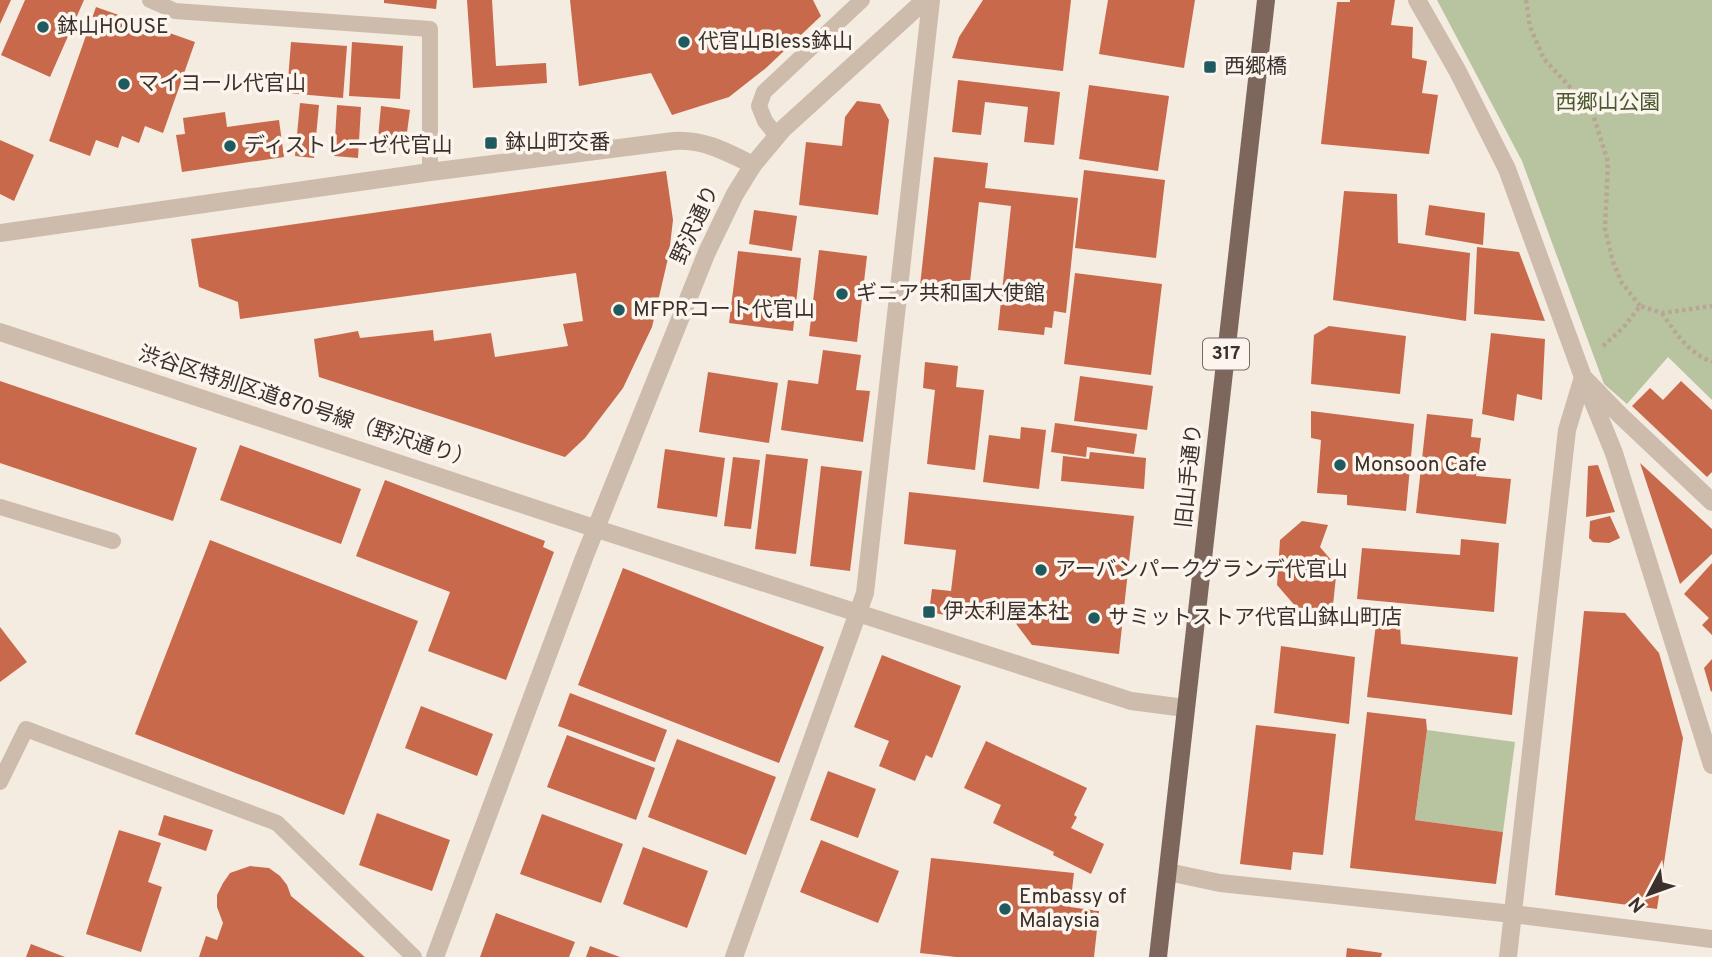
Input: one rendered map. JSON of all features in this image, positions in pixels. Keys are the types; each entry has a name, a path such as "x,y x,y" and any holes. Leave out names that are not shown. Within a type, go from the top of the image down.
{"main road":[{"name":"旧山手通り","path":"1158,957 1266,0"}],"street":[{"name":"野沢通り","path":"435,957 597,529 707,252 735,194 753,164 777,136 925,0"},
{"path":"734,957 865,593 931,0"},
{"path":"1418,0 1507,169 1583,377 1614,453 1712,765"},
{"path":"0,233 430,172 686,141 709,145 753,164"},
{"name":"渋谷区特別区道870号線（野沢通り）","path":"0,332 1130,701 1185,708"},
{"path":"1583,377 1712,502"},
{"path":"1508,957 1567,430 1583,377"},
{"path":"1168,872 1220,883 1513,914 1712,939"}],"lane":[{"path":"150,0 175,11 430,29 430,172"},
{"path":"777,136 765,121 759,106 764,92 862,0"},
{"path":"0,507 113,541"},
{"path":"0,782 26,729 277,822 414,957"}],"path":[{"path":"1526,0 1530,27 1544,59 1592,111 1608,162 1605,229 1613,262 1622,283 1640,306 1662,313 1712,306"},
{"path":"1577,358 1601,347 1623,328 1640,306"},
{"path":"1662,313 1679,338 1696,356 1712,362"}],"green space":[{"name":"西郷山公園","path":"1437,0 1712,0 1712,400 1668,357 1627,404 1604,384 1522,161"},
{"path":"1427,730 1515,742 1503,832 1415,820"}],"building":[{"path":"0,0 11,0 0,24"},
{"name":"鉢山HOUSE","path":"25,0 84,0 50,77 1,55"},
{"path":"384,0 437,0 436,9 384,3"},
{"path":"467,0 492,0 496,66 546,63 547,83 473,88"},
{"name":"代官山Bless鉢山","path":"570,0 813,0 821,16 766,68 729,97 672,115 651,73 579,86"},
{"path":"983,0 1071,0 1063,71 952,58 959,37"},
{"path":"1108,0 1195,0 1184,68 1099,54"},
{"path":"1395,0 1391,25 1413,27 1412,58 1427,61 1422,93 1438,95 1429,154 1321,144 1337,2"},
{"name":"マイヨール代官山","path":"96,7 195,42 163,133 145,126 139,143 122,136 118,148 96,140 90,156 49,141"},
{"path":"291,42 347,46 343,98 287,93"},
{"path":"352,42 403,46 400,99 349,96"},
{"path":"958,80 1060,92 1054,145 1024,142 1028,107 985,102 981,135 952,132"},
{"path":"1089,85 1169,96 1158,171 1079,159"},
{"path":"857,101 880,104 889,120 878,215 799,205 806,142 842,146 845,117"},
{"path":"300,103 319,105 314,158 295,156"},
{"path":"337,105 361,107 358,158 334,156"},
{"path":"381,106 410,110 406,140 396,139 395,151 377,149"},
{"name":"ディストレーゼ代官山","path":"225,112 227,127 279,120 284,157 182,172 176,135 185,134 183,118"},
{"path":"0,140 34,155 14,201 0,194"},
{"path":"934,157 988,163 985,188 1078,198 1066,313 1054,311 1052,328 1045,327 1044,335 998,330 1011,206 979,202 968,300 919,295"},
{"path":"1084,170 1165,180 1156,258 1075,248"},
{"name":"MFPRコート代官山","path":"666,171 673,220 669,254 652,327 623,388 585,438 565,457 319,377 314,339 358,331 360,338 433,330 434,341 491,333 495,357 568,346 563,324 583,321 576,273 240,319 238,302 199,287 191,239"},
{"path":"1344,191 1397,194 1398,243 1470,253 1466,321 1333,300"},
{"path":"1429,205 1485,213 1483,245 1425,235"},
{"path":"754,210 797,216 792,251 749,244"},
{"path":"1477,247 1519,252 1545,321 1474,314"},
{"path":"819,250 867,256 857,342 809,336"},
{"path":"738,251 801,258 793,331 729,323"},
{"path":"1075,273 1162,284 1151,375 1064,364"},
{"path":"1329,326 1406,336 1400,394 1311,384 1314,335"},
{"path":"1491,333 1545,339 1542,400 1517,394 1514,421 1482,414"},
{"path":"823,350 861,355 856,390 870,391 863,442 781,430 788,380 818,384"},
{"path":"925,362 958,366 956,387 984,390 975,470 927,464 935,390 923,388"},
{"path":"708,372 778,383 769,443 699,432"},
{"path":"1080,376 1153,386 1147,430 1074,421"},
{"path":"0,381 197,448 173,521 0,463"},
{"path":"1681,381 1712,410 1712,472 1707,477 1632,406 1650,388 1663,400"},
{"path":"1311,411 1414,424 1406,511 1347,505 1347,495 1317,493 1321,440 1311,438"},
{"path":"1427,414 1473,419 1471,437 1481,438 1476,476 1511,479 1506,524 1416,513"},
{"path":"1055,423 1137,434 1134,454 1087,447 1086,457 1051,452"},
{"path":"1021,427 1046,430 1039,489 983,482 989,435 1020,439"},
{"path":"240,445 361,489 341,544 220,500"},
{"path":"665,449 725,458 717,517 657,508"},
{"path":"1090,452 1146,458 1144,489 1061,481 1063,456 1089,459"},
{"path":"766,454 808,459 796,554 755,549"},
{"path":"733,457 760,460 751,529 724,526"},
{"path":"1640,463 1712,529 1712,554 1680,584"},
{"path":"1598,465 1615,512 1586,517 1588,466"},
{"path":"821,466 862,471 850,571 810,566"},
{"path":"385,480 545,541 543,547 554,552 506,680 428,651 450,592 356,556"},
{"name":"アーバンパークグランデ代官山","path":"909,492 1134,516 1119,654 1032,645 1011,617 968,612 967,619 929,612 932,589 951,591 956,550 904,544"},
{"path":"1610,516 1620,538 1609,543 1593,542 1589,538 1590,521"},
{"path":"1302,521 1328,525 1320,547 1337,567 1333,605 1310,623 1277,585 1280,540"},
{"path":"1461,539 1499,543 1494,612 1357,599 1362,548 1460,555"},
{"path":"210,540 418,621 344,815 135,734"},
{"path":"1712,563 1712,635 1702,625 1709,618 1684,594"},
{"path":"623,568 824,647 779,763 578,685"},
{"path":"1584,611 1625,613 1659,653 1683,738 1657,909 1555,895"},
{"path":"1376,624 1400,626 1401,644 1518,657 1512,715 1367,697"},
{"path":"0,627 27,662 0,682"},
{"path":"1281,646 1355,657 1349,724 1274,713"},
{"path":"882,655 961,686 932,758 926,755 915,781 879,766 889,741 854,727"},
{"path":"1712,659 1712,691 1711,692 1704,668"},
{"path":"570,693 667,730 655,762 558,726"},
{"path":"421,706 493,734 477,776 405,748"},
{"path":"1367,712 1426,719 1427,730 1415,820 1503,832 1496,884 1350,868"},
{"path":"1256,725 1336,734 1323,855 1293,852 1291,870 1240,864"},
{"path":"567,735 655,768 636,820 547,787"},
{"path":"677,739 776,777 746,855 648,817"},
{"path":"986,741 1087,788 1071,828 1104,844 1091,874 1053,855 1054,852 993,823 1001,805 964,788"},
{"path":"828,771 876,789 858,838 810,820"},
{"path":"377,813 450,840 432,891 359,865"},
{"path":"542,814 623,844 601,903 520,874"},
{"path":"164,815 213,830 206,851 158,835"},
{"path":"119,830 161,843 148,882 162,887 141,952 86,934"},
{"path":"821,840 899,871 878,923 800,892"},
{"path":"643,847 708,871 687,928 623,904"},
{"name":"Embassy of Malaysia","path":"931,858 1074,873 1070,907 1099,911 1094,957 956,957 920,953"},
{"path":"250,866 269,868 280,876 291,896 365,957 199,957 206,936 217,940 223,923 217,907 217,895 223,883 230,873"},
{"path":"496,913 575,942 569,957 480,957"},
{"path":"31,944 65,957 26,957"},
{"path":"590,946 620,957 586,957"},
{"path":"1347,948 1382,953 1381,957 1346,957"}],"place":[{"name":"鉢山HOUSE","path":"43,27"},
{"name":"代官山Bless鉢山","path":"684,42"},
{"name":"西郷橋","path":"1210,67"},
{"name":"マイヨール代官山","path":"124,84"},
{"name":"鉢山町交番","path":"491,143"},
{"name":"ディストレーゼ代官山","path":"230,146"},
{"name":"ギニア共和国大使館","path":"842,294"},
{"name":"MFPRコート代官山","path":"619,310"},
{"name":"Monsoon Cafe","path":"1340,465"},
{"name":"アーバンパークグランデ代官山","path":"1041,570"},
{"name":"伊太利屋本社","path":"929,612"},
{"name":"サミットストア代官山鉢山町店","path":"1094,618"},
{"name":"Embassy of Malaysia","path":"1005,909"}]}
